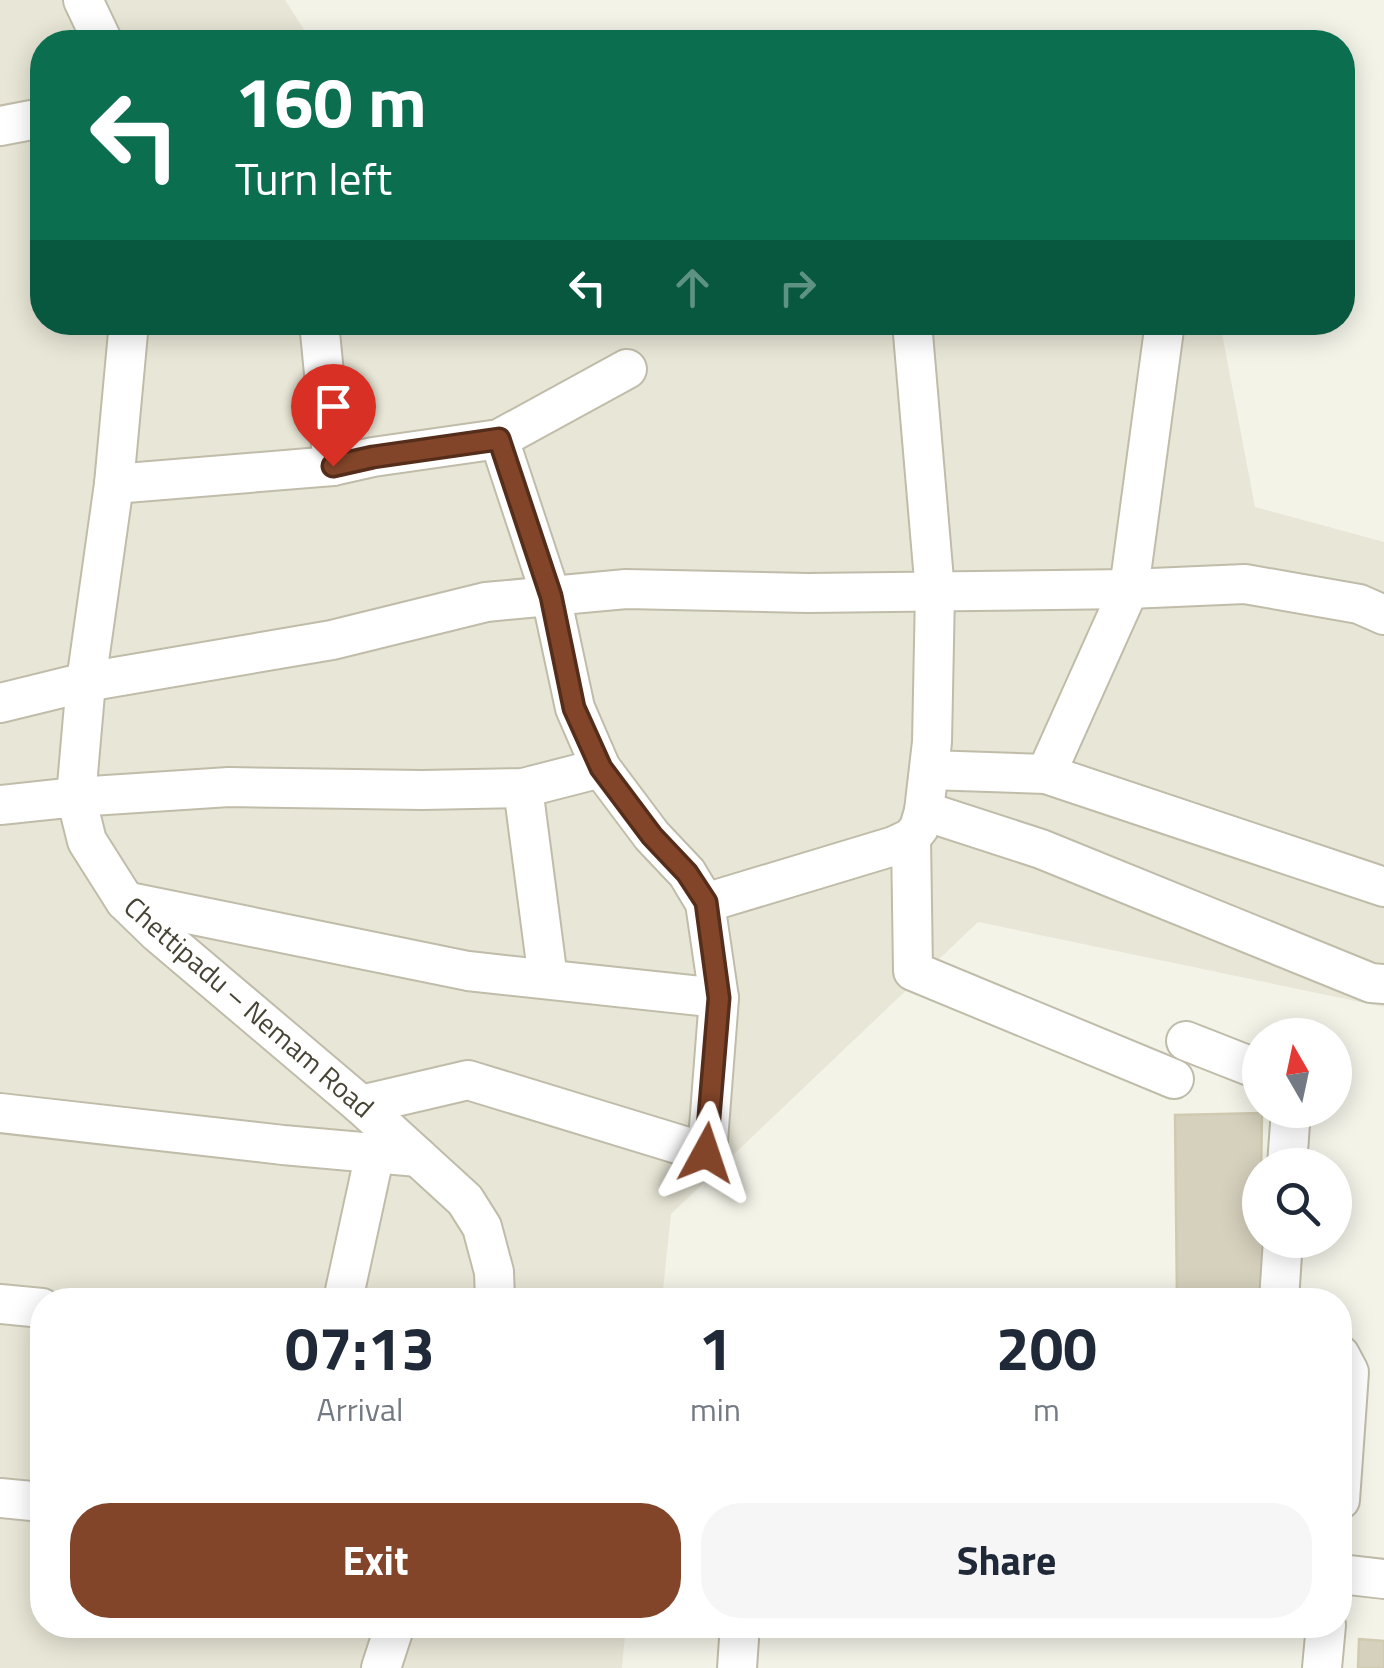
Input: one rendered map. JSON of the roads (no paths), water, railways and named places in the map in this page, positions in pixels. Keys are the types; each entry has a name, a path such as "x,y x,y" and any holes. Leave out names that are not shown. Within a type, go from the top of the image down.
{"street":[{"path":"83,0 98,30"},
{"path":"0,126 30,120"},
{"name":"Chettipadu – Nemam Road","path":"128,335 76,797 87,841 125,901 465,1200 482,1227 495,1288"},
{"path":"319,335 333,466"},
{"path":"913,335 935,592 932,742 918,824 913,971 1174,1079"},
{"path":"1046,774 1129,589 1163,335"},
{"path":"114,484 333,466 499,439 627,369"},
{"path":"361,1105 468,1080 706,1153 719,998 706,902 601,768 574,708 551,596 499,439"},
{"path":"0,703 86,682 332,640 486,602 626,588 935,592 1245,584 1359,604 1384,615"},
{"path":"0,805 230,787 523,788 601,768"},
{"path":"929,770 1046,774 1384,887"},
{"path":"523,788 548,979"},
{"path":"706,902 894,846 918,824"},
{"path":"918,824 1041,850 1384,984"},
{"path":"125,901 468,972 719,998"},
{"path":"1186,1041 1242,1063"},
{"path":"0,1113 418,1157"},
{"path":"346,1288 375,1153"},
{"path":"1281,1288 1282,1258"},
{"path":"0,1304 30,1307"},
{"path":"0,1498 30,1501"},
{"path":"1352,1575 1384,1579"},
{"path":"380,1668 390,1638"},
{"path":"737,1668 739,1638"},
{"path":"1322,1668 1325,1638"}]}
